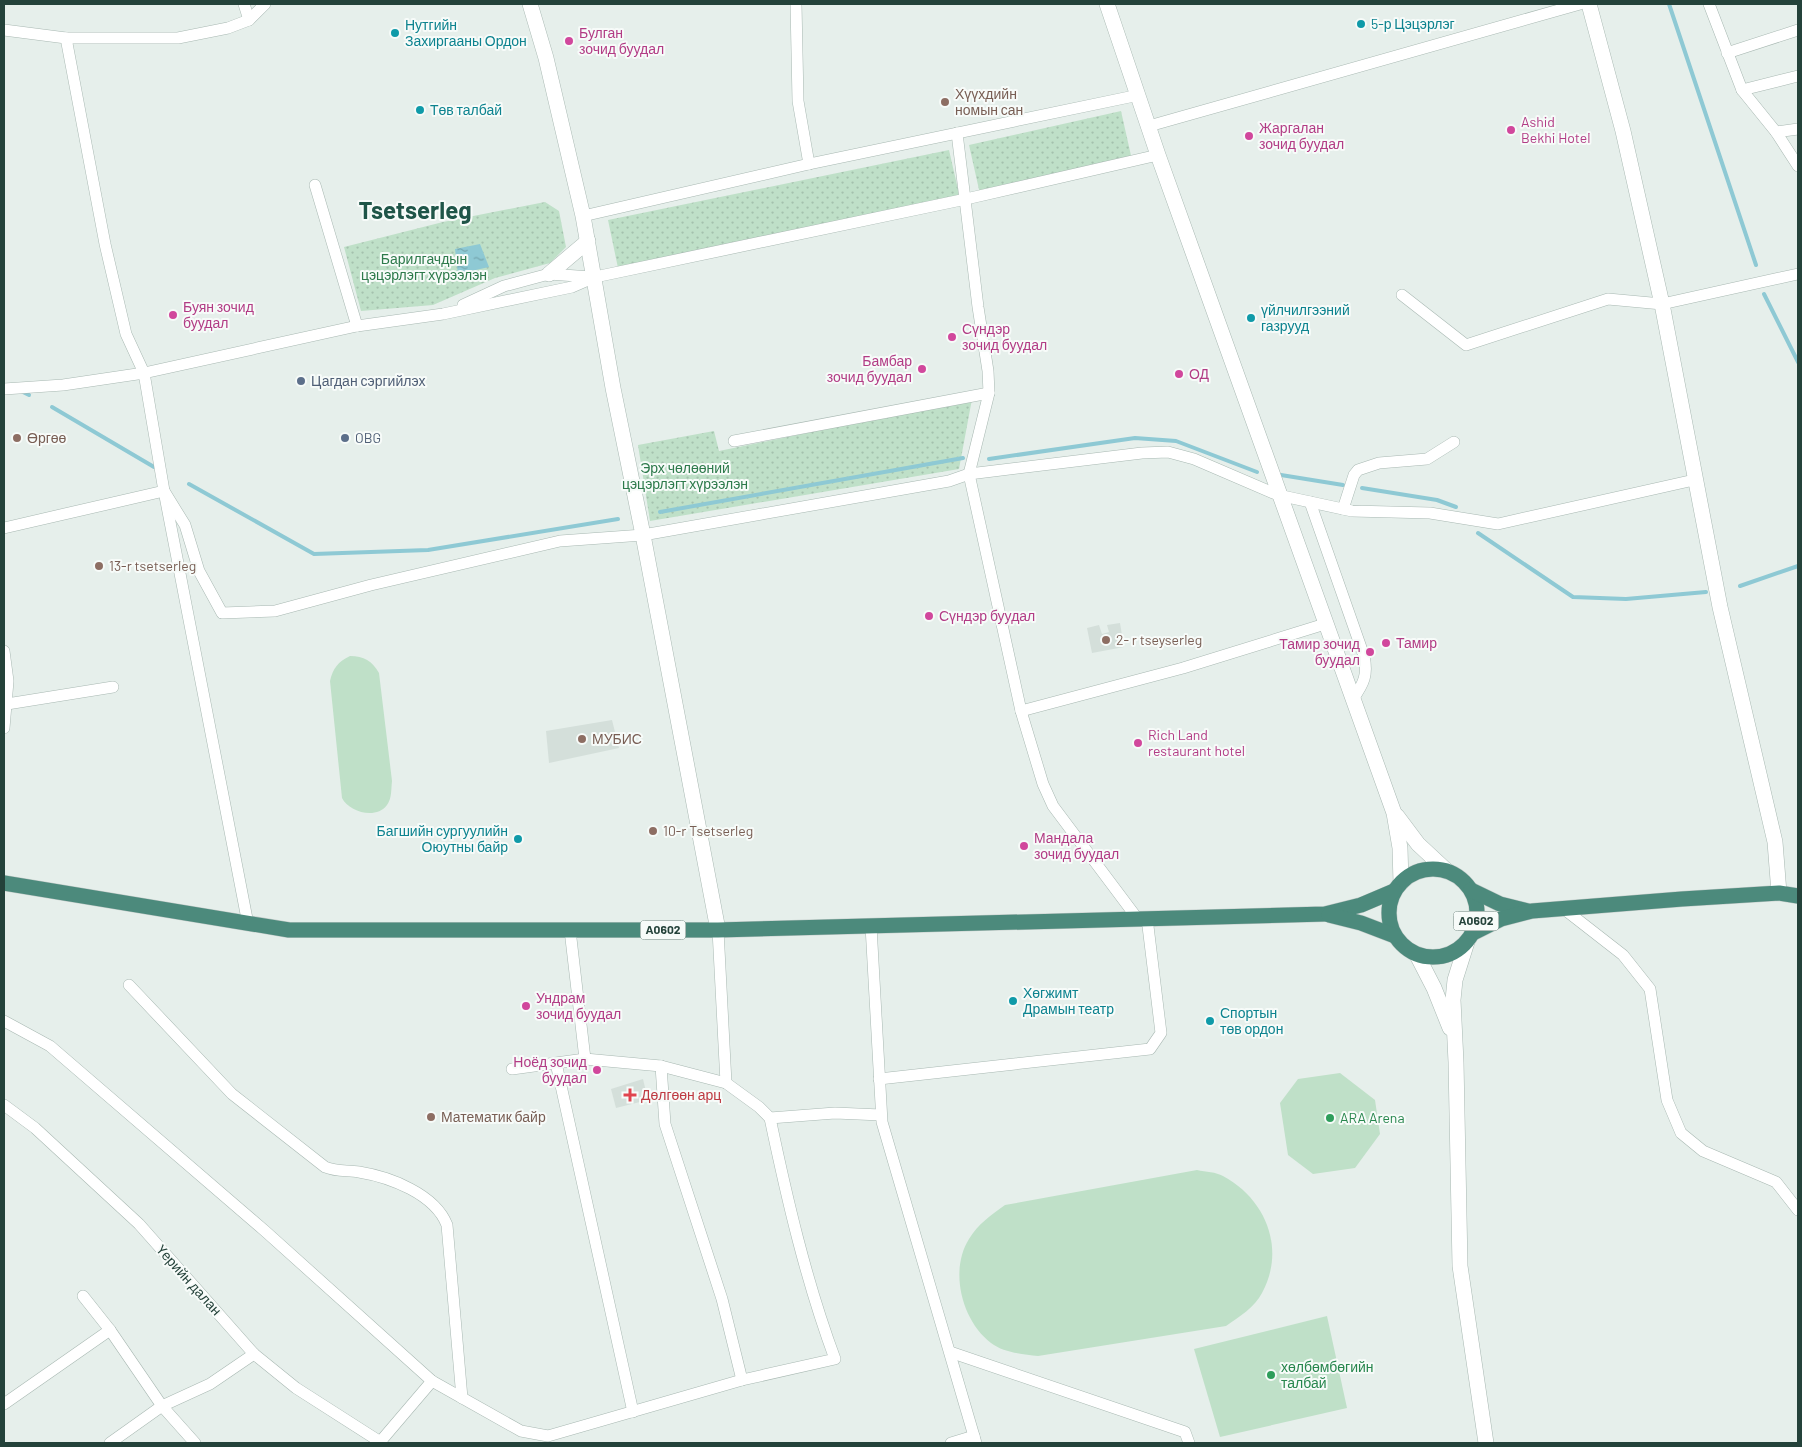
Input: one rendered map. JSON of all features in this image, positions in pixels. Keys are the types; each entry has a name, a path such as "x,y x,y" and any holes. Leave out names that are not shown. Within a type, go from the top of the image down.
{"highway":[{"name":"A0602","path":"4,883 289,930 718,930 1325,914 1361,905 1397,887 1422,870 1447,871 1460,879 1471,890 1500,904 1532,912"},
{"path":"1395,936 1389,922 1389,906 1397,887"},
{"name":"A0602","path":"1470,938 1477,919 1476,904 1471,890"},
{"name":"A0602","path":"1325,914 1361,923 1395,936 1406,948 1417,955 1431,958 1457,951 1470,938 1501,919 1532,912 1682,898 1779,893 1798,896"}],"street":[{"path":"244,4 249,20"},
{"path":"4,30 66,38 178,38 228,28 249,20 265,4"},
{"path":"530,4 546,58 583,216 613,388 718,930 726,1082"},
{"path":"796,4 798,101 809,164"},
{"path":"1107,4 1158,155 1278,495 1394,813 1400,848 1397,887"},
{"path":"1149,126 1580,4"},
{"path":"1589,4 1623,131 1662,304 1694,480 1720,608 1775,842 1779,893"},
{"path":"1713,5 1726,53 1742,90 1776,132 1798,166"},
{"path":"1726,53 1798,30"},
{"path":"66,38 105,244 126,334 144,373 164,491 248,924"},
{"path":"1742,90 1798,76"},
{"path":"583,216 809,164 1139,95"},
{"path":"1776,132 1798,130"},
{"path":"879,1079 1150,1049 1161,1033 1142,918 1053,806 1043,784 1021,711 969,474 989,393 988,371 978,307 957,133"},
{"path":"4,389 63,385 144,373 357,326 443,314 572,287 595,277 966,199 1158,155"},
{"path":"315,185 357,326"},
{"path":"549,274 588,241"},
{"path":"443,314 504,286 549,274 595,277"},
{"path":"1402,295 1466,344 1608,299 1662,304 1798,274"},
{"path":"734,441 989,393"},
{"path":"1343,509 1354,475 1358,470 1379,463 1427,459 1454,442"},
{"path":"164,491 185,525 199,571 222,613 275,611 371,585 560,541 643,535 949,481 969,474 1168,452 1194,459 1278,495 1310,502 1343,509 1430,513 1498,524 1694,480"},
{"path":"4,528 164,491"},
{"path":"1310,502 1364,656 1367,671 1366,680 1353,699"},
{"path":"1021,711 1183,668 1325,624"},
{"path":"4,651 8,681 4,728"},
{"path":"7,704 113,688"},
{"path":"1394,813 1418,844 1447,871"},
{"path":"1564,909 1623,955 1650,989 1667,1100 1681,1133 1703,1151 1776,1182 1798,1210"},
{"path":"872,926 881,1115 975,1440 951,1443"},
{"path":"570,930 585,1059"},
{"path":"1470,938 1455,980 1453,1000 1457,1072 1460,1266 1486,1443"},
{"path":"1417,955 1438,997 1454,1041"},
{"path":"130,985 232,1094 325,1167 337,1172 359,1172 389,1180 409,1189 442,1212 447,1225 462,1398"},
{"path":"4,1021 50,1046 265,1231 432,1381 521,1430 549,1440 633,1412 742,1380 835,1359 822,1322 801,1248 770,1118 760,1107 726,1082 662,1066 585,1059 512,1069"},
{"path":"556,1063 633,1412"},
{"path":"662,1066 665,1124 722,1299 742,1380"},
{"name":"Үерийн далан","path":"4,1105 35,1128 139,1224 254,1354 296,1388 381,1443"},
{"path":"770,1118 835,1113 881,1115"},
{"path":"83,1296 110,1330 162,1406 194,1443"},
{"path":"4,1404 110,1330"},
{"path":"950,1352 1185,1432 1190,1443"},
{"path":"110,1443 162,1406 210,1384 254,1354"},
{"path":"381,1443 432,1381"}],"shaded area":[{"name":"2- r tseyserleg","path":"1120,623 1124,647 1092,653 1087,628 1099,625 1102,634 1109,632 1107,625"},
{"name":"МУБИС","path":"612,720 619,748 549,763 546,731"},
{"name":"Дөлгөөн арц","path":"643,1079 648,1100 616,1108 611,1089"}],"green space":[{"path":"1121,111 1132,160 980,194 969,145"},
{"path":"949,150 960,198 618,268 608,220"},
{"name":"Барилгачдын цэцэрлэгт хүрээлэн","path":"545,202 559,211 566,247 550,263 495,278 433,305 361,311 344,247 443,222"},
{"name":"Эрх чөлөөний цэцэрлэгт хүрээлэн","path":"972,399 959,469 650,521 638,445 714,431 719,451"},
{"path":"350,656 367,660 379,673 392,781 391,796 387,805 382,810 370,813 350,807 342,798 330,681 337,666"},
{"name":"ARA Arena","path":"1340,1073 1375,1100 1380,1134 1355,1168 1313,1174 1288,1155 1280,1103 1298,1079"},
{"path":"1197,1170 1223,1176 1238,1186 1251,1198 1261,1212 1268,1227 1272,1243 1269,1276 1259,1298 1241,1315 1226,1326 1038,1356 1002,1349 991,1343 981,1334 966,1309 962,1295 960,1266 963,1252 969,1239 976,1229 990,1216 1005,1205"},
{"name":"хөлбөмбөгийн талбай","path":"1327,1316 1347,1408 1220,1437 1194,1349"}],"water":[{"path":"480,244 489,267 458,274 455,249"}],"waterway":[{"path":"1669,4 1756,265"},
{"path":"1764,294 1798,362"},
{"path":"21,391 29,395"},
{"path":"52,407 154,467"},
{"path":"989,459 1135,438 1176,441 1257,472"},
{"path":"660,512 963,458"},
{"path":"1281,475 1343,485"},
{"path":"189,484 314,554 428,550 618,519"},
{"path":"1362,488 1437,500 1456,507"},
{"path":"1478,533 1573,597 1626,599 1706,592"},
{"path":"1740,586 1798,566"}],"place":[{"name":"5-р Цэцэрлэг","path":"1361,24"},
{"name":"Нутгийн Захиргааны Ордон","path":"395,33"},
{"name":"Булган зочид буудал","path":"569,41"},
{"name":"Хүүхдийн номын сан","path":"945,102"},
{"name":"Төв талбай","path":"420,110"},
{"name":"Ashid Bekhi Hotel","path":"1511,130"},
{"name":"Жаргалан зочид буудал","path":"1249,136"},
{"name":"Буян зочид буудал","path":"173,315"},
{"name":"үйлчилгээний газрууд","path":"1251,318"},
{"name":"Сүндэр зочид буудал","path":"952,337"},
{"name":"Бамбар зочид буудал","path":"922,369"},
{"name":"ОД","path":"1179,374"},
{"name":"Цагдан сэргийлэх","path":"301,381"},
{"name":"Өргөө","path":"17,438"},
{"name":"OBG","path":"345,438"},
{"name":"13-r tsetserleg","path":"99,566"},
{"name":"Сүндэр буудал","path":"929,616"},
{"name":"2- r tseyserleg","path":"1106,640"},
{"name":"Тамир","path":"1386,643"},
{"name":"Тамир зочид буудал","path":"1370,652"},
{"name":"МУБИС","path":"582,739"},
{"name":"Rich Land restaurant hotel","path":"1138,743"},
{"name":"10-r Tsetserleg","path":"653,831"},
{"name":"Багшийн сургуулийн Оюутны байр","path":"518,839"},
{"name":"Мандала зочид буудал","path":"1024,846"},
{"name":"Хөгжимт Драмын театр","path":"1013,1001"},
{"name":"Ундрам зочид буудал","path":"526,1006"},
{"name":"Спортын төв ордон","path":"1210,1021"},
{"name":"Ноёд зочид буудал","path":"597,1070"},
{"name":"Дөлгөөн арц","path":"630,1095"},
{"name":"Математик байр","path":"431,1117"},
{"name":"ARA Arena","path":"1330,1118"},
{"name":"хөлбөмбөгийн талбай","path":"1271,1375"}],"district":[{"name":"Tsetserleg","path":"415,211"}]}
